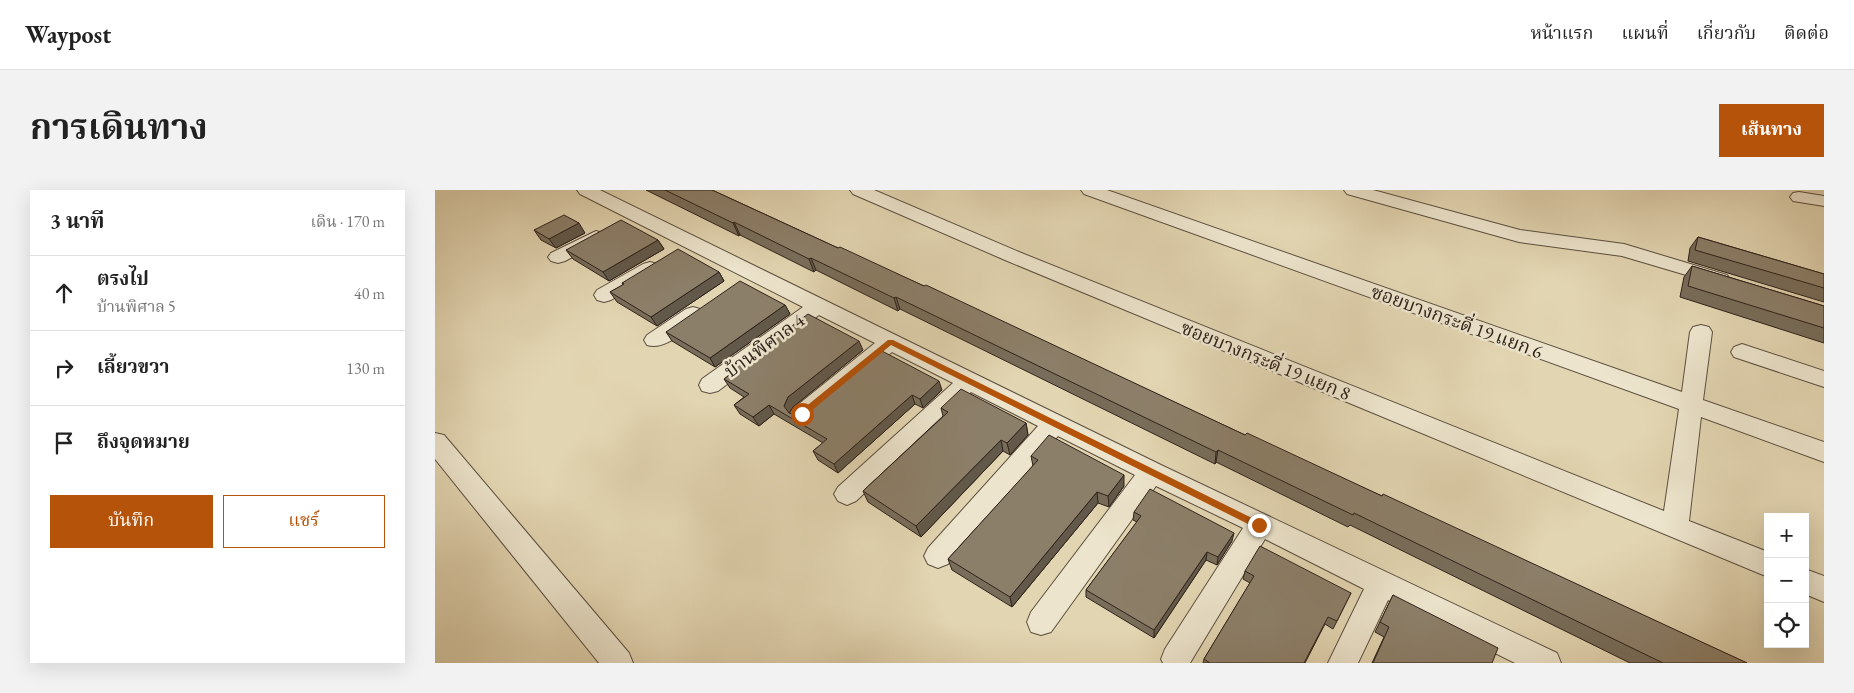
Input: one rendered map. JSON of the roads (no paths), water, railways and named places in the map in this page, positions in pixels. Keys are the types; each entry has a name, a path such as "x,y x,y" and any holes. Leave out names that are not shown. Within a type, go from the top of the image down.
{"street":[{"path":"586,190 621,223 679,251 745,279 818,306 1259,525 1382,582 1513,656 1546,663"},
{"name":"ซอยบางกระดี่ 19 แยก 8","path":"859,190 1012,256 1675,526"},
{"name":"ซอยบางกระดี่ 19 แยก 6","path":"1090,190 1824,452"},
{"path":"1363,192 1519,236 1583,243 1624,250 1739,285"},
{"path":"1799,196 1824,201"},
{"path":"558,257 621,223"},
{"path":"604,295 679,251"},
{"path":"655,340 712,301"},
{"name":"บ้านพิศาล 4","path":"710,385 818,306"},
{"path":"1701,332 1675,526 1764,563"},
{"path":"802,414 890,342"},
{"path":"1742,352 1824,379"},
{"path":"847,494 969,381"},
{"path":"939,556 1055,424"},
{"path":"435,442 618,663"},
{"path":"1041,622 1152,472"},
{"path":"1176,659 1259,525"},
{"path":"1343,663 1382,582"},
{"path":"1809,583 1824,589"}]}
